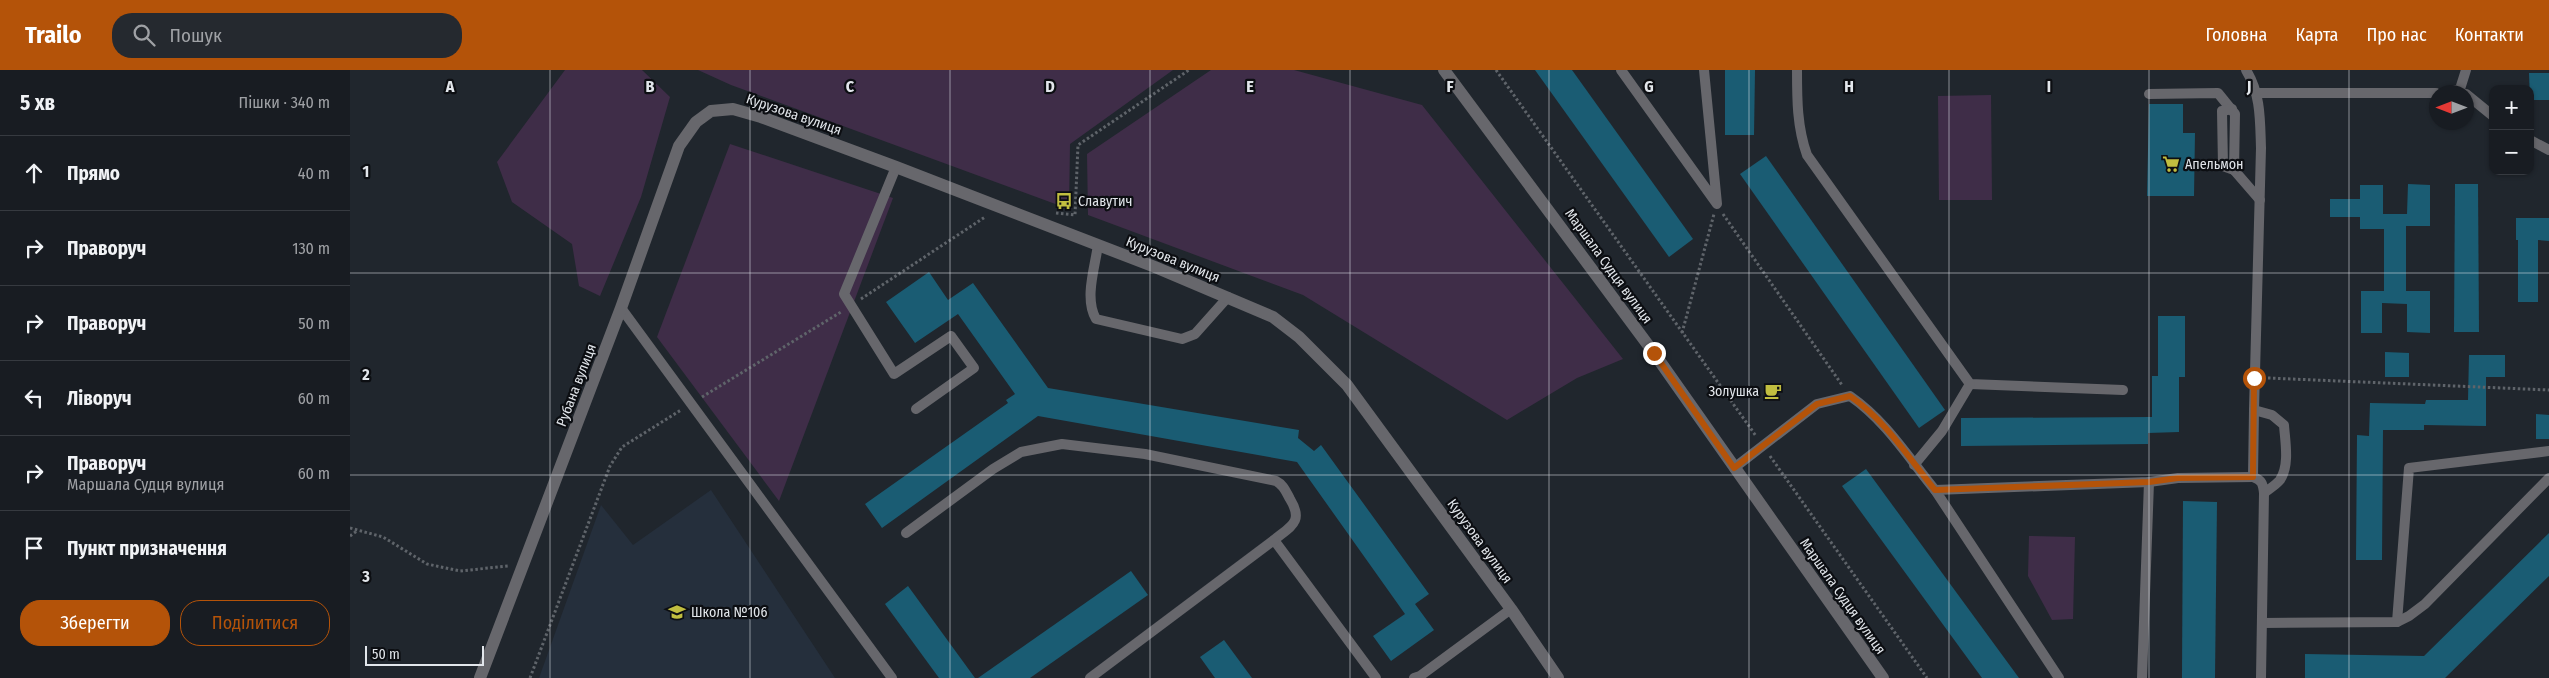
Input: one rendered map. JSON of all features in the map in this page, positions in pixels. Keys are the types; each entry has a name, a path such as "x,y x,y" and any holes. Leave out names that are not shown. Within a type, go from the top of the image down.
{"street":[{"name":"Маршала Судця вулиця","path":"1444,70 1637,330 1883,678"},
{"name":"Курузова вулиця","path":"711,111 733,110 761,117 1098,245 1273,317 1299,337 1347,385 1511,609 1558,678"},
{"name":"Рубана вулиця","path":"480,678 621,308 679,146 696,122 711,111"}],"lane":[{"path":"1621,70 1716,204"},
{"path":"1704,70 1716,204"},
{"path":"1797,70 1797,112 1801,138 1807,155 1970,384"},
{"path":"2246,70 2256,92 2260,110 2260,200 2254,378 2253,477"},
{"path":"2465,85 2466,70"},
{"path":"2256,92 2429,93"},
{"path":"2149,94 2218,93 2234,114 2234,170 2260,200"},
{"path":"2474,100 2489,113"},
{"path":"2534,142 2549,150"},
{"path":"896,167 844,294 894,374 951,336 974,368 916,409"},
{"path":"1098,245 1091,296 1091,310 1096,319 1182,339 1195,334 1228,297"},
{"path":"621,308 892,678"},
{"path":"1970,384 2123,390"},
{"path":"1914,464 1942,431 1970,384"},
{"path":"1734,468 1817,404 1850,396 1871,411 1895,438 1935,490 2059,678"},
{"path":"2254,410 2272,415 2284,424 2286,455 2282,474 2279,482 2264,493"},
{"path":"906,533 993,469 1021,452 1062,444 1145,454 1276,481 1284,488 1297,510 1295,522 1274,540 1090,678"},
{"path":"2396,622 2409,468 2549,451"},
{"path":"1935,490 2149,482 2178,478 2253,477 2259,479 2263,484 2264,493 2261,678"},
{"path":"2262,623 2396,622 2409,616 2425,604 2549,478"},
{"path":"2142,678 2149,482"},
{"path":"1274,540 1376,678"},
{"path":"1414,678 1420,676 1511,609"}],"path":[{"path":"1047,212 1075,215 1078,145 1189,70"},
{"path":"1496,70 1927,678"},
{"path":"1682,332 1716,204"},
{"path":"1716,204 1850,396"},
{"path":"530,678 610,466 622,447 851,305 999,207"},
{"path":"2254,378 2549,390"},
{"path":"350,528 383,537 427,564 460,572 524,565"},
{"path":"350,536 357,531"}],"shaded area":[{"path":"565,70 642,70 670,97 641,197 600,296 579,286 572,244 512,202 497,162"},
{"path":"698,70 1173,70 1070,144 1069,209 731,85"},
{"path":"1211,70 1294,70 1422,105 1623,359 1577,378 1507,420 1303,295 1088,215 1087,154"},
{"path":"1991,95 1992,200 1939,200 1938,96"},
{"path":"730,144 893,198 779,501 657,337"},
{"name":"Школа №106","path":"711,490 835,678 539,678 601,505 633,545"},
{"path":"2029,536 2075,537 2073,619 2052,620 2028,576"}],"building":[{"path":"1535,70 1572,70 1693,239 1669,257"},
{"path":"1725,70 1755,70 1754,135 1725,135"},
{"path":"2529,73 2549,73 2549,100 2534,100 2534,85 2529,85"},
{"name":"Апельмон","path":"2149,104 2183,104 2183,133 2195,133 2194,196 2147,196"},
{"path":"1766,156 1945,410 1919,428 1740,174"},
{"path":"2408,184 2430,185 2430,226 2406,226 2406,291 2430,291 2430,333 2407,332 2407,304 2382,303 2382,333 2361,333 2361,291 2384,291 2384,229 2360,229 2360,217 2330,217 2330,199 2360,199 2360,185 2383,185 2383,214 2407,214"},
{"path":"2455,184 2478,184 2479,332 2454,332"},
{"path":"2516,218 2549,218 2549,241 2538,240 2538,302 2518,302"},
{"path":"929,272 948,300 973,283 1048,388 1299,430 1298,438 1314,451 1321,445 1429,594 1415,604 1434,630 1391,661 1373,636 1405,614 1297,462 1038,416 882,528 865,504 1008,403 1006,400 1015,394 958,314 915,343 886,302"},
{"path":"2158,316 2185,316 2185,377 2179,377 2179,432 2148,433 2148,444 1961,446 1961,418 2152,417 2152,376 2158,376"},
{"path":"2385,352 2409,353 2409,377 2385,377"},
{"path":"2469,355 2505,355 2505,377 2486,377 2486,426 2424,425 2424,430 2383,430 2382,560 2356,560 2357,435 2369,436 2370,403 2425,404 2426,400 2468,400"},
{"path":"2536,414 2549,415 2549,439 2536,439"},
{"path":"1866,469 2019,678 1982,678 1842,486"},
{"path":"2183,501 2217,502 2215,678 2182,678"},
{"path":"2549,533 2549,576 2445,678 2305,678 2305,654 2424,656"},
{"path":"1131,571 1148,595 1030,678 978,678"},
{"path":"908,586 975,678 939,678 885,604"},
{"path":"1224,640 1252,678 1215,678 1200,657"}],"place":[{"name":"Апельмон","path":"2171,164"},
{"name":"Славутич","path":"1064,201"},
{"name":"Золушка","path":"1773,391"},
{"name":"Школа №106","path":"677,612"}],"route":[{"path":"1654,353 1734,468 1817,404 1850,396 1871,411 1895,438 1935,490 2149,482 2178,478 2253,477 2254,378"}]}
